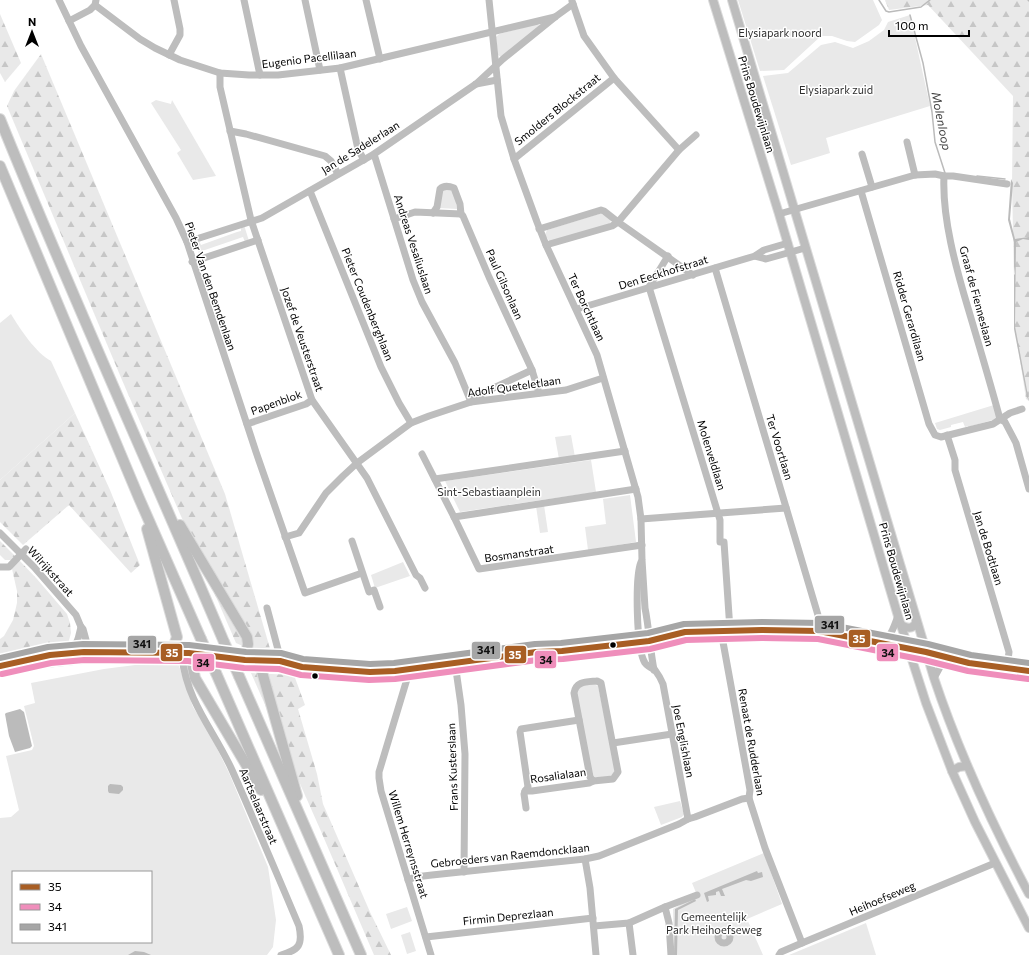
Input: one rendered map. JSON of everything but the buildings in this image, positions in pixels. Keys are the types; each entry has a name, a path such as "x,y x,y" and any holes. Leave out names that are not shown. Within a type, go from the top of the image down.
{"highway":[{"path":"0,119 58,259 361,955"},
{"path":"0,166 139,498 339,955"},
{"path":"139,498 177,637 174,645 165,653"},
{"path":"168,510 183,530 247,637 248,644 245,660"},
{"path":"187,656 195,678 283,828"},
{"path":"259,661 292,774 304,825"}],"main road":[{"name":"Prins Boudewijnlaan","path":"714,0 898,616 926,703 952,771 995,863 1029,928"},
{"name":"Prins Boudewijnlaan","path":"732,0 934,678 967,766 1004,846 1029,894"},
{"path":"901,625 912,628 916,623 916,620"},
{"path":"952,771 959,767 967,766"}],"street":[{"name":"Pieter Van den Bemdenlaan","path":"59,0 81,46 176,218 186,242 305,593 362,572"},
{"path":"169,55 180,35 174,0"},
{"path":"244,0 260,75"},
{"path":"305,0 320,70"},
{"path":"366,0 380,59"},
{"name":"Ter Borchtlaan","path":"489,0 501,116 514,158 546,246 597,355 636,489 641,519 642,560 649,637"},
{"path":"572,2 584,36 614,78 679,150"},
{"name":"Jan de Sadelerlaan","path":"186,242 251,220 262,218 374,154 476,84 482,77 496,67 572,2"},
{"path":"69,21 90,10 96,3"},
{"name":"Eugenio Pacellilaan","path":"96,3 140,39 169,55 220,73 260,75 278,75 340,68 555,17"},
{"path":"340,68 358,149 364,160"},
{"name":"Jozef de Veusterstraat","path":"220,73 220,87 251,220 312,400 367,478 416,575 420,578 425,588"},
{"name":"Smolders Blockstraat","path":"514,158 614,78"},
{"name":"Jan de Sadelerlaan","path":"476,84 497,80"},
{"path":"230,131 325,156 331,161 338,174"},
{"path":"546,246 612,226 618,222 679,150 696,135"},
{"path":"907,142 915,174"},
{"name":"Andreas Vesaliuslaan","path":"374,154 413,280 420,297 455,364 471,402"},
{"path":"862,154 872,187"},
{"path":"779,214 915,174 935,174 1007,184"},
{"name":"Graaf de Fienneslaan","path":"944,176 950,235 959,276 1000,419"},
{"name":"Paul Gilsonlaan","path":"433,213 438,203 440,189 442,187 451,186 454,188 460,204 461,214 532,370 539,394"},
{"name":"Pieter Coudenberghlaan","path":"310,191 381,367 411,424"},
{"name":"Ridder Gerardilaan","path":"861,191 930,424 935,435 941,437 947,435"},
{"path":"540,229 601,210 693,275"},
{"path":"394,219 415,212 461,214"},
{"path":"192,262 258,240"},
{"name":"Den Eeckhofstraat","path":"576,309 755,256 764,250 788,244"},
{"path":"789,253 805,248"},
{"name":"Den Eeckhofstraat","path":"755,256 766,259 789,253"},
{"path":"649,287 668,256"},
{"name":"Ter Voortlaan","path":"715,268 823,632"},
{"name":"Molenveldlaan","path":"649,287 720,520 720,542 724,542 730,630"},
{"path":"471,402 485,392 532,370"},
{"name":"Adolf Queteletlaan","path":"285,536 299,533 326,493 357,463 411,424 429,416 471,402 566,390 603,378"},
{"name":"Papenblok","path":"247,424 306,404 312,400"},
{"path":"947,435 993,424 1010,413 1022,409"},
{"path":"1000,419 1005,422 1016,443 1029,489"},
{"name":"Jan de Bodtlaan","path":"947,435 955,460 955,470 1009,652 1007,668"},
{"path":"435,479 625,451"},
{"name":"Bosmanstraat","path":"422,454 454,516 479,570 642,545"},
{"path":"454,516 636,489"},
{"path":"641,519 786,508"},
{"name":"Wilrijkstraat","path":"0,533 24,552 34,567 76,616 83,629 86,640 84,652"},
{"path":"352,541 369,592 374,590 380,607"},
{"path":"0,567 9,567 24,552"},
{"name":"Ter Borchtlaan","path":"640,642 638,634 637,607 638,570 642,560"},
{"path":"267,608 280,663"},
{"path":"880,643 889,637 898,616"},
{"path":"72,653 78,639 81,626"},
{"path":"536,652 562,651 640,642 649,637 685,632 730,630 812,631 909,648 950,657 969,663 1029,671"},
{"name":"Renaat de Rudderlaan","path":"721,631 750,790 749,798 768,856 802,943"},
{"path":"0,666 28,659 84,652 165,653 202,658 208,656 280,663 302,667 370,672 455,663 536,652 638,634 649,637"},
{"name":"Joe Englishlaan","path":"649,637 654,670"},
{"path":"86,640 88,645 94,650 101,652"},
{"name":"Joe Englishlaan","path":"640,642 645,663 661,678 688,819"},
{"path":"51,664 58,660 79,656 84,652"},
{"path":"0,673 31,666 110,658 187,656"},
{"name":"Aartselaarstraat","path":"187,656 184,668 192,696 201,716 210,728 231,769 299,926 302,938 297,948 289,953 281,955"},
{"path":"934,678 940,667 950,657"},
{"name":"Frans Kusterslaan","path":"455,663 461,705 465,754 464,872"},
{"name":"Willem Herreynsstraat","path":"408,668 407,679 387,742 379,772 379,778 381,791 431,955"},
{"path":"593,781 590,777 574,693 575,688 580,683 596,681 601,683 613,743 672,734"},
{"name":"Rosalialaan","path":"526,808 524,794 528,787 520,732 521,729 579,720"},
{"name":"Rosalialaan","path":"525,791 613,779 618,772 613,743"},
{"name":"Gebroeders van Raemdoncklaan","path":"408,880 415,877 585,859 599,856 688,819 742,799 749,798"},
{"path":"585,859 590,888 596,955"},
{"name":"Heihoefseweg","path":"779,955 781,952 802,943 995,863"},
{"path":"594,926 629,923 697,894"},
{"path":"665,907 669,923 671,955"},
{"name":"Firmin Deprezlaan","path":"426,937 593,918"},
{"path":"629,923 633,955"}],"green space":[{"name":"Elysiapark noord","path":"738,0 873,0 882,20 879,25 855,42 832,36 821,36 784,70 760,71"},
{"path":"885,0 1029,0 1029,401 1026,399 1015,328 1012,184 1013,96 928,5 889,10"},
{"path":"0,14 21,63 5,82 0,73"},
{"name":"Elysiapark zuid","path":"910,15 930,106 826,138 830,153 791,165 763,76 788,73 821,45 835,42 853,48 869,41 884,30 888,22"},
{"path":"537,24 540,26 501,57 498,55 496,37 499,34"},
{"path":"41,54 225,494 271,652 252,650 236,643 122,380 7,106 14,91"},
{"path":"156,100 171,104 172,100 216,176 193,180 177,153 181,150 151,103"},
{"path":"445,189 449,190 456,196 457,209 439,208 441,192"},
{"path":"602,213 611,219 610,224 550,242 545,235 547,230"},
{"path":"244,225 249,241 245,242 243,237 202,251 203,256 200,257 195,242 199,241 201,245 241,231 241,226"},
{"path":"11,314 34,347 51,361 75,413 0,480 0,323"},
{"path":"994,405 997,416 996,419 968,427 965,427 963,422 940,430 937,429 935,423"},
{"path":"75,413 110,490 140,565 131,573 69,505 23,545 0,522 0,480"},
{"path":"571,435 575,457 559,459 555,437"},
{"name":"Sint-Sebastiaanplein","path":"591,460 596,492 460,512 445,481"},
{"path":"630,495 636,542 588,550 585,527 606,524 603,499"},
{"path":"544,505 548,532 540,533 536,506"},
{"path":"0,541 16,557 12,560 5,560 0,555"},
{"path":"19,560 67,614 71,633 68,644 63,647 0,660 0,639 4,636 13,620 17,603 17,591 12,569"},
{"path":"403,562 410,576 375,588 371,575"},
{"path":"178,663 193,707 209,732 229,773 268,867 276,920 273,947 267,955 0,955 0,818 11,817 19,810 6,756 32,750 34,746 24,706 35,703 31,683 104,669 135,665"},
{"path":"251,673 294,675 305,705 298,709 317,774 323,804 370,912 391,955 374,955"},
{"path":"593,684 598,686 615,767 614,773 608,778 592,777 576,690 582,686"},
{"path":"680,801 684,814 682,817 661,825 654,807"},
{"name":"Gemeentelijk Park Heihoefseweg","path":"764,853 782,904 747,919 763,955 674,955 673,909 697,895 692,883"},
{"path":"407,907 412,921 391,929 386,914"},
{"path":"866,923 876,955 789,955"},
{"path":"410,932 416,951 407,954 401,935"}],"shaded area":[{"path":"1011,179 1013,183 1010,219 1015,239 1029,237 1029,240 1023,239 1016,242 1015,326 1029,401 1014,329 1014,242 1008,220"},
{"path":"20,709 24,712 32,746 30,748 15,752 9,736 5,714"},
{"path":"110,784 121,785 123,790 119,794 109,793 108,786"},
{"path":"757,871 758,873 762,872 763,877 751,881 746,880 722,889 725,896 721,896 719,891 716,892 716,895 708,896 709,901 707,902 704,893"},
{"path":"695,899 696,901 678,910 677,955 674,955 675,909"},
{"path":"135,951 144,952 151,955 128,955"}],"waterway":[{"path":"879,0 886,11 889,12 921,7 930,0"},
{"name":"Molenloop","path":"910,15 923,63 932,112 935,142 945,173"},
{"name":"Molenloop","path":"977,176 1005,179"}],"transit line":[{"name":"341","path":"0,658 48,647 83,644 189,645 246,652 281,653 303,659 370,664 394,663 535,644 561,643 648,633 684,624 762,622 821,623 928,644 971,655 1029,663"},
{"name":"35","path":"0,666 50,655 84,652 189,653 245,660 280,661 302,667 370,672 395,671 536,652 562,651 649,641 685,632 762,630 819,631 926,652 969,663 1029,671"},
{"name":"34","path":"2,674 51,663 84,660 188,661 244,668 279,669 301,675 369,680 395,679 537,660 563,659 650,649 686,640 762,638 818,639 924,660 968,671 1028,679"}]}
